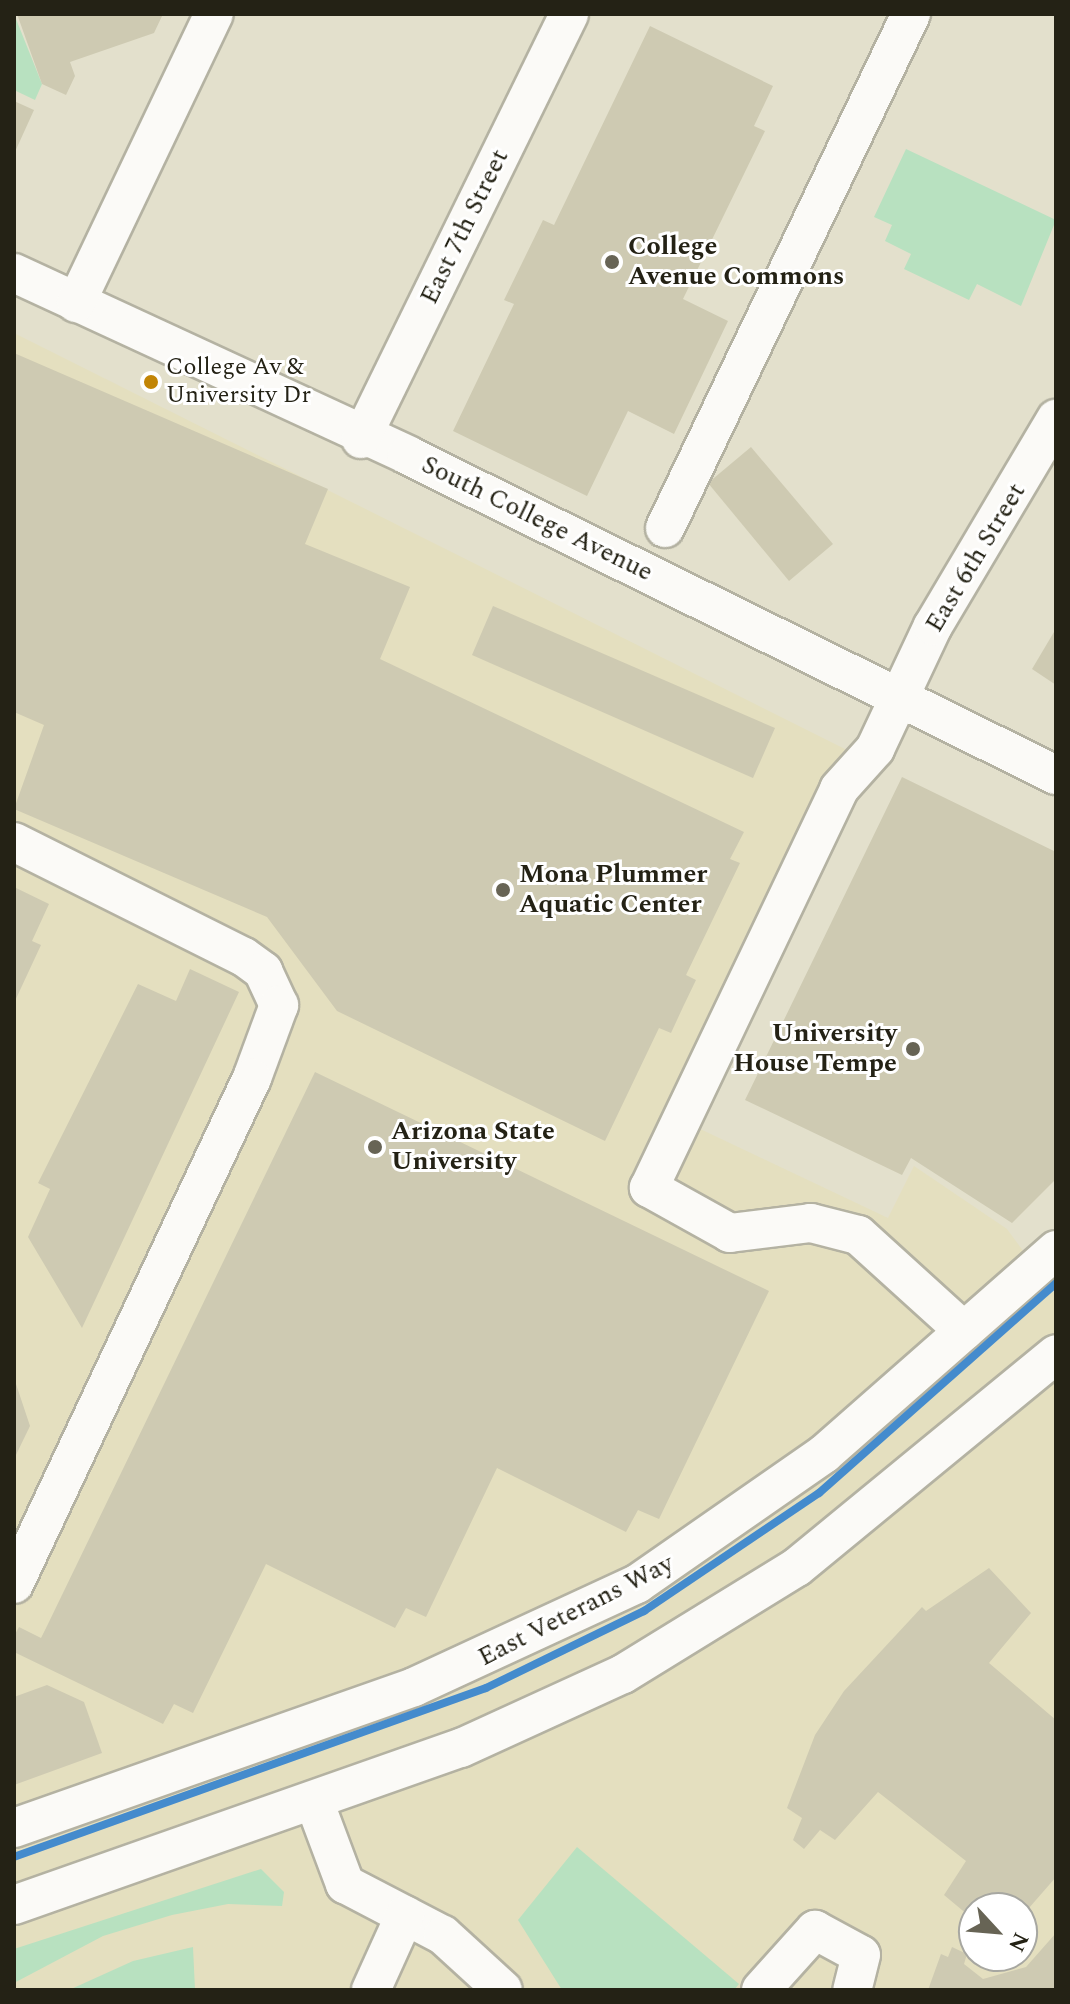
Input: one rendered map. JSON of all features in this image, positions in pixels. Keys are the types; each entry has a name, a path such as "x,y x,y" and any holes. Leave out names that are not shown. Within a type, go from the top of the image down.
{"street":[{"path":"76,303 214,14"},
{"name":"East 7th Street","path":"361,439 569,14"},
{"path":"665,528 911,14"},
{"name":"South College Avenue","path":"14,273 361,439 418,460 1056,775"},
{"name":"East 6th Street","path":"964,1331 858,1235 811,1223 730,1233 649,1188 839,789 875,749 960,577 1056,419"},
{"path":"14,842 244,957 263,971 279,1005 252,1078 14,1584"},
{"name":"East Veterans Way","path":"14,1828 414,1687 597,1605 781,1489 1056,1250"},
{"path":"14,1905 314,1801 533,1718 720,1619 839,1535 1056,1354"},
{"path":"314,1801 345,1884 405,1915 470,1955 503,1990"},
{"path":"371,1990 405,1915"},
{"path":"761,1990 815,1930 861,1955 852,1990"}],"shaded area":[{"name":"Arizona State University","path":"14,333 871,762 696,1127 888,1218 914,1166 1007,1229 1056,1296 1056,1990 14,1990"}],"green space":[{"path":"14,14 42,84 35,100 14,90"},
{"path":"906,149 1056,220 1021,306 977,284 969,300 904,269 911,254 885,241 892,225 874,217"},
{"path":"577,1847 739,1984 734,1990 562,1990 518,1920"},
{"path":"261,1869 284,1892 282,1906 228,1904 172,1915 103,1936 14,1983 14,1949"},
{"path":"193,1947 195,1990 69,1990 133,1961"}],"building":[{"path":"17,14 163,14 154,33 70,62 75,76 66,95 42,84"},
{"name":"College Avenue Commons","path":"650,26 773,86 754,126 765,131 683,299 728,321 674,434 628,411 587,496 453,431 514,304 504,300 543,220 554,225"},
{"path":"14,101 34,110 14,154"},
{"path":"14,353 328,489 305,544 410,587 380,659 744,832 730,859 740,863 686,975 696,980 671,1033 659,1028 605,1141 337,1011 267,917 14,809 44,725 14,712"},
{"path":"751,447 833,544 789,581 708,483"},
{"path":"493,606 775,728 753,778 472,655"},
{"path":"1056,633 1056,685 1032,669"},
{"name":"University House Tempe","path":"902,777 1056,852 1056,1179 1012,1223 911,1158 902,1175 745,1100"},
{"path":"14,887 49,904 32,941 41,945 14,1003"},
{"path":"190,969 239,992 82,1328 28,1237 50,1189 38,1183 138,984 176,1001"},
{"path":"315,1072 769,1291 659,1519 638,1510 626,1532 497,1468 426,1617 406,1608 395,1628 266,1564 193,1713 174,1704 163,1724 14,1652 14,1636 19,1627 41,1638"},
{"path":"14,1378 30,1426 14,1459"},
{"path":"989,1568 1031,1613 989,1663 1056,1720 1056,1877 1038,1898 1038,1892 958,1892 958,1907 944,1895 966,1861 878,1792 835,1840 820,1830 804,1849 793,1840 802,1818 787,1808 815,1735 844,1691 922,1607 926,1611"},
{"path":"47,1685 84,1702 102,1753 14,1785 14,1697"},
{"path":"1056,1933 1056,1990 928,1990 941,1954 948,1957 952,1947 958,1950 958,1972 974,1972 983,1979 1008,1972 1038,1972 1038,1953"}],"transit line":[{"path":"14,1857 486,1688 644,1611 819,1493 1056,1283"}],"place":[{"name":"College Avenue Commons","path":"612,262"},
{"name":"College Av & University Dr","path":"151,382"},
{"name":"Mona Plummer Aquatic Center","path":"503,890"},
{"name":"University House Tempe","path":"913,1049"},
{"name":"Arizona State University","path":"375,1147"}]}
